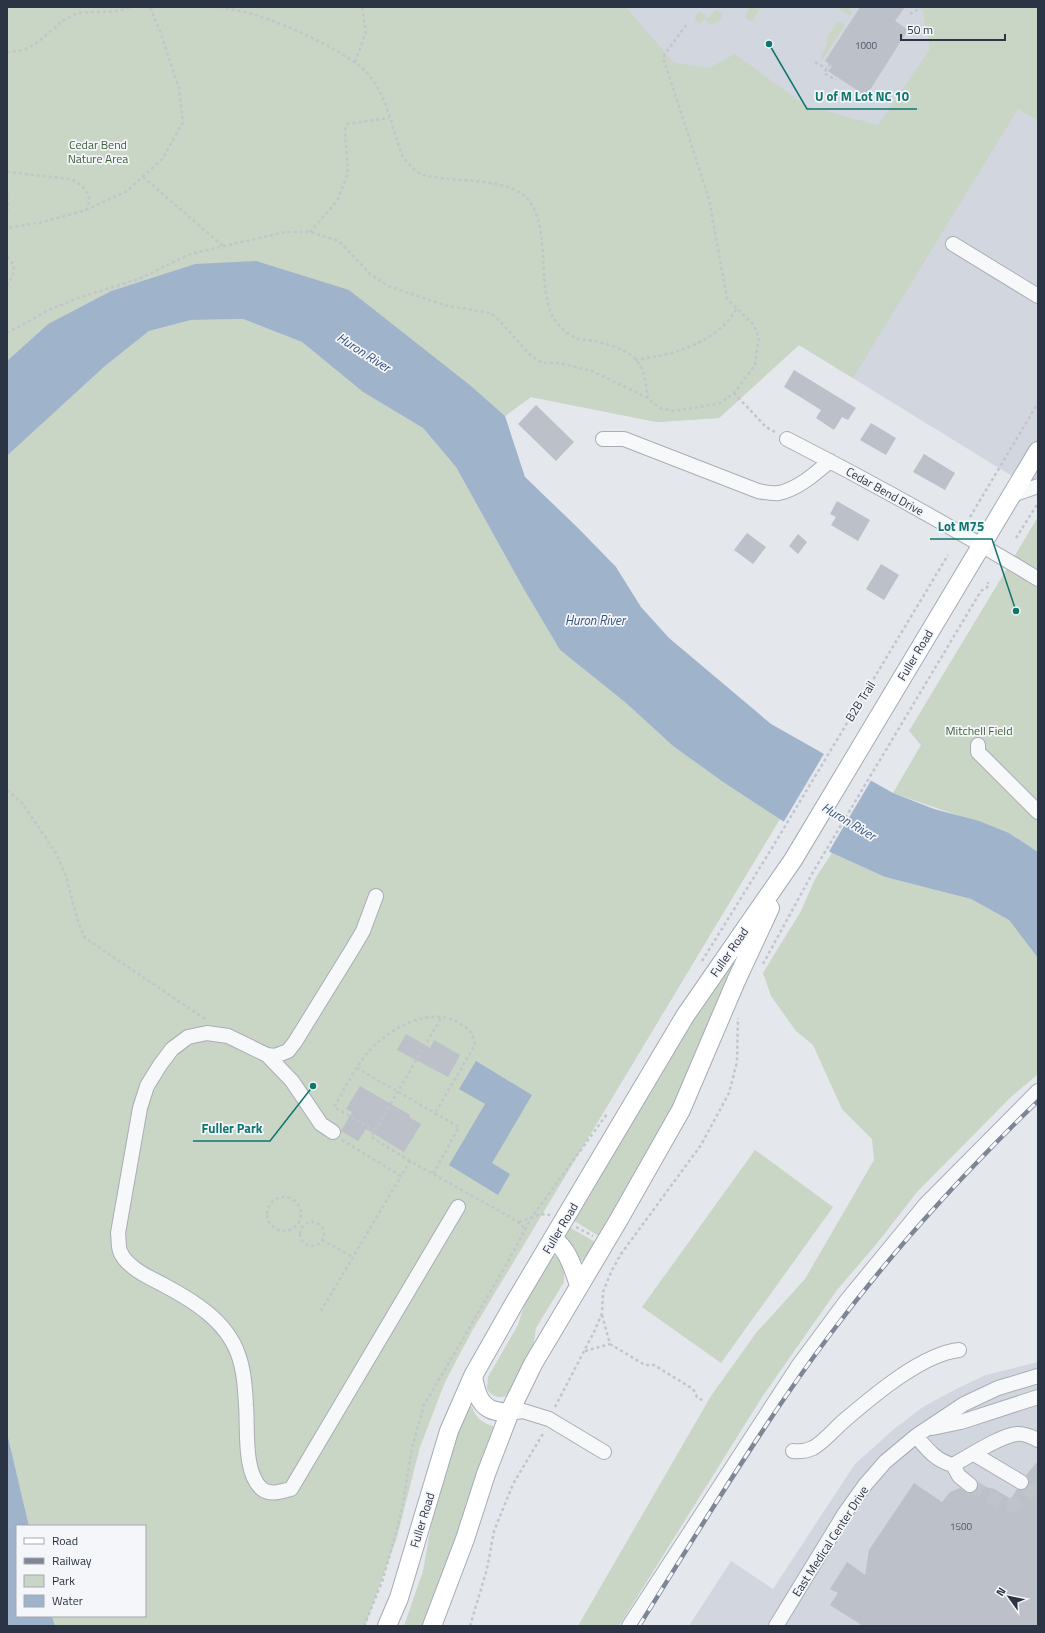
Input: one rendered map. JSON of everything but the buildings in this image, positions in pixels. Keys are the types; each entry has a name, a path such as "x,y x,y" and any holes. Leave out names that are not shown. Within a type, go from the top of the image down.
{"main road":[{"name":"Fuller Road","path":"387,1626 399,1598 449,1431 473,1376 553,1239 561,1218 685,1016 792,860 1038,451"},
{"name":"Fuller Road","path":"432,1626 465,1539 486,1474 509,1413 533,1364 657,1154 681,1110 736,981 792,860"},
{"path":"553,1239 558,1242 566,1253 579,1285"},
{"path":"473,1376 475,1388 481,1401 490,1409 509,1413"}],"street":[{"path":"953,244 1038,296"},
{"path":"603,439 624,439 758,491 778,493 790,489 818,471 830,461"},
{"name":"Cedar Bend Drive","path":"787,439 982,544 1038,579"},
{"path":"1010,496 1038,486"},
{"path":"978,745 978,752 1038,812"},
{"path":"376,896 356,942 296,1042 288,1051 275,1056 267,1055 228,1036 207,1032 188,1037 172,1049 160,1065 147,1086 140,1108 118,1233 120,1251 129,1264 140,1273 191,1300 216,1320 230,1335 238,1354 244,1378 249,1459 254,1477 263,1489 272,1493 291,1489 458,1207"},
{"path":"267,1055 292,1082 321,1124 333,1132"},
{"path":"629,1626 798,1366 847,1300 925,1206 1038,1091"},
{"path":"793,1451 802,1452 815,1447 874,1396 905,1374 931,1358 949,1351 959,1350"},
{"name":"East Medical Center Drive","path":"776,1626 845,1513 865,1485 885,1462 921,1433 964,1404 998,1388 1038,1376"},
{"name":"East Medical Center Drive","path":"921,1433 961,1422 1038,1397"},
{"path":"509,1413 523,1411 549,1419 604,1452"},
{"path":"921,1433 936,1458 953,1465 1001,1439 1017,1434 1031,1436 1038,1440"},
{"path":"974,1454 1021,1482"},
{"path":"953,1465 959,1476 970,1485"}],"path":[{"path":"7,52 24,50 38,42 61,22 77,13 116,11 130,7"},
{"path":"7,228 43,222 86,210 127,191 163,158 183,122 179,88 160,30 150,7"},
{"path":"220,7 255,15 303,34 355,62 368,75 381,95 402,155 407,163 423,175 506,186 522,194 534,208 539,223 546,294 552,315 562,328 577,338 607,344 631,354 642,369 648,399"},
{"path":"355,62 366,32 362,7"},
{"path":"910,14 922,7"},
{"path":"7,332 51,309 81,297 139,279 190,254 285,232 310,232 339,241 370,274 388,286 444,305 490,313 499,320 530,354 542,363 559,363 592,371 648,399 660,408 674,411 718,404 734,393 755,365 759,337 753,324 727,299 709,199 663,57 686,25"},
{"path":"815,62 827,69"},
{"path":"830,64 824,73 836,80"},
{"path":"310,232 337,201 348,172 345,131 347,124 389,118"},
{"path":"7,172 71,179 87,191 90,200 86,210"},
{"path":"143,177 224,246"},
{"path":"7,196 7,212"},
{"path":"7,257 14,265 13,276 7,285"},
{"path":"635,360 668,355 698,343 722,327 737,308"},
{"path":"734,393 766,427 787,439"},
{"path":"970,517 1038,403"},
{"path":"1016,538 1038,503"},
{"name":"B2B Trail","path":"772,848 948,555"},
{"path":"760,970 813,872 876,764 981,591 989,586 988,582"},
{"path":"7,790 22,803 56,853 66,876 78,922 85,938 206,1019"},
{"path":"470,1626 487,1569 494,1531 514,1484 585,1351 602,1314 604,1292 611,1272 621,1254 700,1145 729,1093 737,1062 738,1016"},
{"path":"441,1017 371,1137 410,1161 518,1222 525,1230"},
{"path":"375,1131 334,1107 369,1050 382,1038 403,1025 423,1018 441,1017 455,1020 470,1031 475,1045 435,1113"},
{"path":"357,1068 459,1127 433,1174"},
{"path":"333,1132 340,1136 339,1138 401,1176"},
{"path":"321,1310 410,1161"},
{"path":"280,1197 294,1199 299,1204 301,1210 302,1217 299,1224 288,1231 281,1232 275,1229 267,1218 267,1211 270,1204 280,1197"},
{"path":"518,1222 541,1214 549,1214 561,1218 621,1254"},
{"path":"311,1222 320,1225 324,1233 322,1240 313,1246 304,1243 300,1235 303,1226 311,1222"},
{"path":"299,1224 303,1226"},
{"path":"322,1240 352,1258"},
{"path":"602,1314 610,1344 645,1366 654,1365 693,1389 697,1397 705,1402"},
{"path":"585,1351 610,1344"}],"shaded area":[{"path":"7,7 1038,7 1038,492 799,345 719,418 657,422 531,397 505,416 471,386 349,290 256,261"},
{"path":"1038,1362 1038,1626 689,1626 731,1561 773,1589 855,1464 894,1429 923,1407 986,1375"}],"green space":[{"name":"Cedar Bend Nature Area","path":"7,7 626,7 673,62 709,68 735,54 806,106 878,125 930,49 922,7 1038,7 1038,121 1018,109 853,378 799,345 719,418 657,422 531,397 505,416 471,386 195,264 111,291 48,324 7,361"},
{"path":"750,7 761,7 753,20 749,21 745,16"},
{"path":"836,7 846,7 853,12 851,16"},
{"path":"715,10 718,10 722,14 721,19 717,22 707,25 709,22 704,19 701,24 695,22 696,16 700,11 708,18"},
{"path":"838,21 845,25 822,60 821,56 827,45 827,37"},
{"path":"243,319 302,342 363,392 423,428 456,467 522,586 560,650 626,703 673,746 723,782 780,819 472,1331 445,1382 420,1447 397,1537 365,1626 55,1626 52,1617 146,1617 146,1525 29,1525 7,1433 7,457 105,366 149,331 191,320"},
{"name":"Mitchell Field","path":"1038,517 1038,852 1009,833 893,793 921,745 909,731"},
{"path":"832,853 885,877 971,899 1009,920 1038,958 1038,1074 1011,1097 917,1192 878,1242 837,1290 762,1397 619,1626 578,1626 711,1396 756,1333 805,1279 874,1160 872,1139 842,1109 813,1045 796,1031 771,996 763,973 801,911 815,879"},
{"path":"762,907 673,1108 600,1235 597,1235 573,1220 718,977"},
{"path":"755,1150 833,1207 721,1363 642,1307"},
{"path":"569,1227 595,1242 584,1261 580,1260 564,1237"},
{"path":"553,1255 559,1258 564,1267 564,1282 536,1328 533,1348 509,1394 503,1397 494,1396 487,1389 488,1377 518,1325 526,1300"},
{"path":"467,1406 472,1407 480,1420 493,1426 494,1429 477,1473 456,1542 425,1626 404,1626 423,1571 433,1515 450,1452"}],"water":[{"name":"Huron River","path":"256,261 349,290 471,386 505,416 525,477 616,567 641,607 669,638 771,724 893,793 934,809 979,821 1009,833 1038,852 1038,958 1009,920 971,899 885,877 832,853 723,782 673,746 626,703 560,650 522,586 456,467 423,428 363,392 302,342 243,319 191,320 149,331 105,366 7,457 7,361 48,324 111,291 195,264"},
{"path":"476,1061 532,1095 492,1163 510,1174 498,1195 449,1165 485,1104 459,1089"},
{"path":"7,1433 29,1525 16,1525 16,1617 52,1617 55,1626 7,1626"}],"pier":[{"path":"825,752 872,779 828,853 783,823"}],"tunnel":[{"path":"970,1485 995,1500 1007,1505 1012,1505 1025,1497 1038,1480"}],"railway":[{"path":"639,1626 781,1403 832,1332 880,1271 930,1212 1038,1101"}],"place":[{"name":"U of M Lot NC 10","path":"769,44"},
{"name":"Lot M75","path":"1016,611"},
{"name":"Fuller Park","path":"313,1086"}]}
